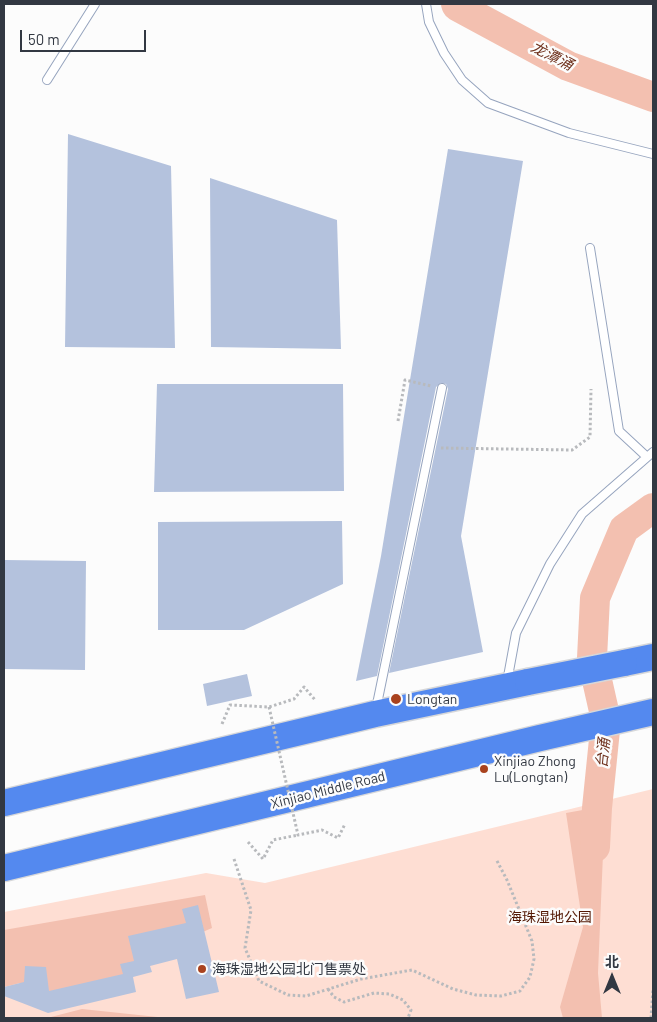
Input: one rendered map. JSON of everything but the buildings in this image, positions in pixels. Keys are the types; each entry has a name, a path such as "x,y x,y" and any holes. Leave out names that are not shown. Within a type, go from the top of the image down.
{"highway":[{"path":"4,803 375,714 653,657"},
{"name":"Xinjiao Middle Road","path":"4,868 644,714"}],"lane":[{"path":"47,80 95,4"},
{"path":"426,4 429,22 444,53 462,80 488,103 569,134 653,154"},
{"path":"517,684 516,632 550,564 582,514 650,454 620,431 590,248"},
{"path":"375,714 442,388"}],"path":[{"path":"398,420 405,380 442,388"},
{"path":"431,447 572,450 590,437 591,389"},
{"path":"222,724 230,705 269,707 294,699 304,687 316,701"},
{"path":"269,707 298,835"},
{"path":"248,842 263,858 273,840 322,830 338,838 345,824"},
{"path":"234,859 251,910 245,948 259,981 288,995 306,996 361,979 412,970 453,989 476,995 501,996 520,991 530,977 534,959 532,942 507,880 496,859"},
{"path":"328,989 334,997 344,1002 374,993 389,994 403,1000 411,1010 408,1018"},
{"path":"651,1018 653,989"}],"green space":[{"name":"海珠湿地公园","path":"653,789 653,1018 4,1018 4,912 206,873 265,883"}],"shaded area":[{"path":"605,806 598,973 602,1018 563,1018 560,1007 583,927 566,813"},
{"path":"205,895 212,928 177,943 123,978 49,998 20,983 4,987 4,930"},
{"path":"82,1009 167,1018 47,1018"}],"waterway":[{"name":"龙潭涌","path":"456,4 568,66 653,97"},
{"name":"台涌","path":"595,847 606,720 592,658 595,598 624,529 653,508"}],"place":[{"name":"Longtan","path":"396,699"},
{"name":"Xinjiao Zhong Lu(Longtan)","path":"484,769"},
{"name":"海珠湿地公园北门售票处","path":"202,969"}]}
